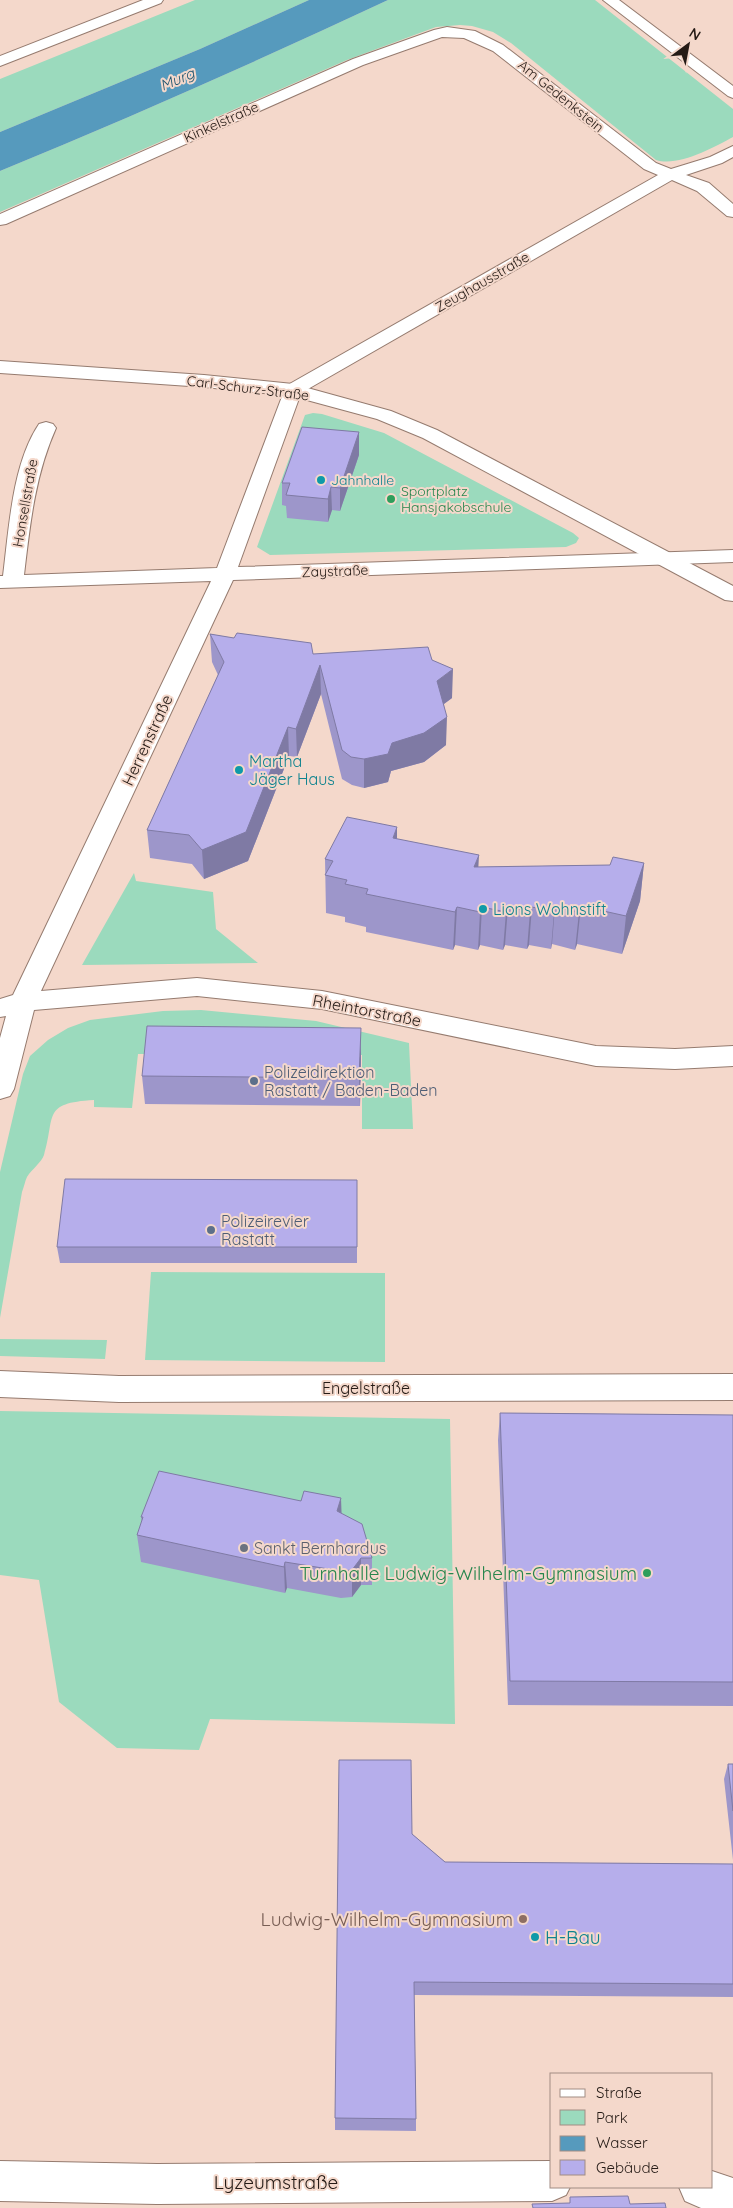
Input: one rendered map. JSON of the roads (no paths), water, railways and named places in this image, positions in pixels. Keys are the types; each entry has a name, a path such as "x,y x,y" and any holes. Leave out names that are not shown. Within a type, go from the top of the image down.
{"street":[{"path":"0,61 156,0"},
{"path":"610,0 733,93"},
{"name":"Am Gedenkstein","path":"445,32 472,34 498,48 650,166 703,187 733,212"},
{"name":"Kinkelstraße","path":"0,220 358,62 445,32"},
{"name":"Zeughausstraße","path":"293,390 671,174 716,160 733,151"},
{"name":"Carl-Schurz-Straße","path":"0,368 204,381 293,390 384,415 430,434 670,559 733,595"},
{"name":"Herrenstraße","path":"0,1089 12,1005 224,574 293,390"},
{"name":"Honsellstraße","path":"6,581 35,450 46,428"},
{"name":"Zaystraße","path":"6,581 733,556"},
{"name":"Zaystraße","path":"670,559 733,569"},
{"name":"Rheintorstraße","path":"12,1005 197,986 322,1000 596,1056 667,1059 733,1056"},
{"name":"Engelstraße","path":"0,1384 119,1388 733,1387"},
{"name":"Lyzeumstraße","path":"0,2181 157,2184 550,2181"},
{"path":"702,2188 733,2198"}],"water":[{"name":"Murg","path":"309,0 388,0 195,88 0,171 0,132 200,49"}],"place":[{"name":"Jahnhalle","path":"321,480"},
{"name":"Sportplatz Hansjakobschule","path":"391,499"},
{"name":"Martha Jäger Haus","path":"239,770"},
{"name":"Lions Wohnstift","path":"483,909"},
{"name":"Polizeidirektion Rastatt / Baden-Baden","path":"254,1081"},
{"name":"Polizeirevier Rastatt","path":"211,1230"},
{"name":"Sankt Bernhardus","path":"244,1548"},
{"name":"Turnhalle Ludwig-Wilhelm-Gymnasium","path":"647,1573"},
{"name":"Ludwig-Wilhelm-Gymnasium","path":"523,1919"},
{"name":"H-Bau","path":"535,1937"}]}
